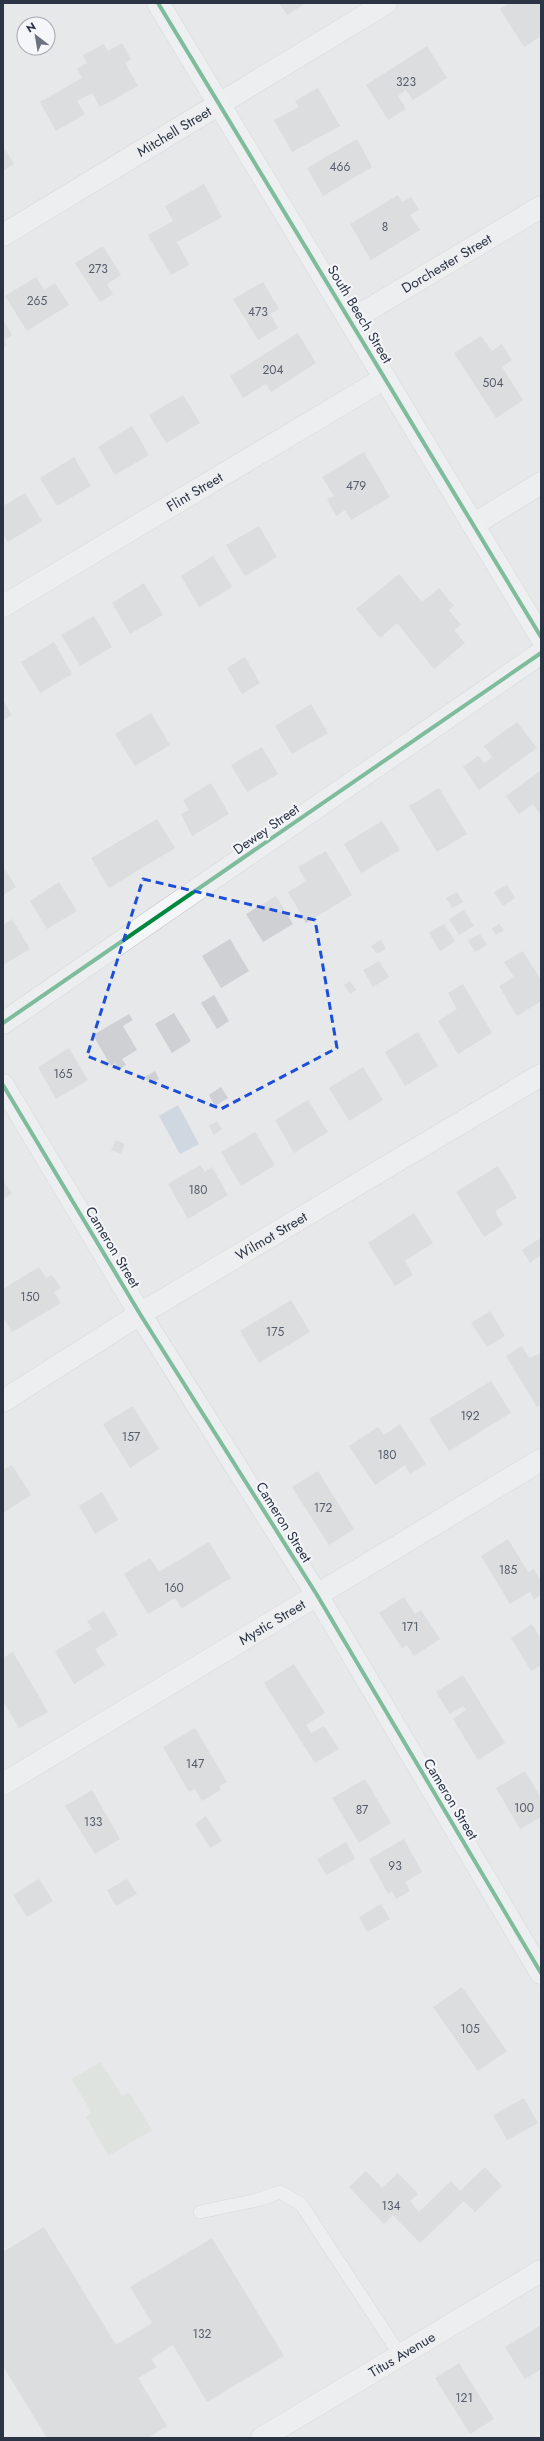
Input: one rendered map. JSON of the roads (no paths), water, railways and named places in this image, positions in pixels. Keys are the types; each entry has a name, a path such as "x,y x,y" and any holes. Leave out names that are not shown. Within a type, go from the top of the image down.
{"street":[{"name":"South Beech Street","path":"158,3 218,104 351,320 541,637"},
{"name":"Mitchell Street","path":"3,235 386,3"},
{"name":"Dorchester Street","path":"351,320 541,206"},
{"name":"Flint Street","path":"3,606 385,378"},
{"path":"473,525 541,483"},
{"name":"Dewey Street","path":"3,1023 541,653"},
{"name":"Wilmot Street","path":"3,1401 140,1314 541,1075"},
{"name":"Cameron Street","path":"3,1085 140,1314 317,1595 541,1973"},
{"name":"Mystic Street","path":"3,1784 541,1460"},
{"name":"Titus Avenue","path":"263,2438 541,2270"}],"lane":[{"path":"200,2212 257,2200 280,2192 301,2204 400,2355"}],"water":[{"path":"178,1105 199,1144 180,1154 159,1116"}]}
